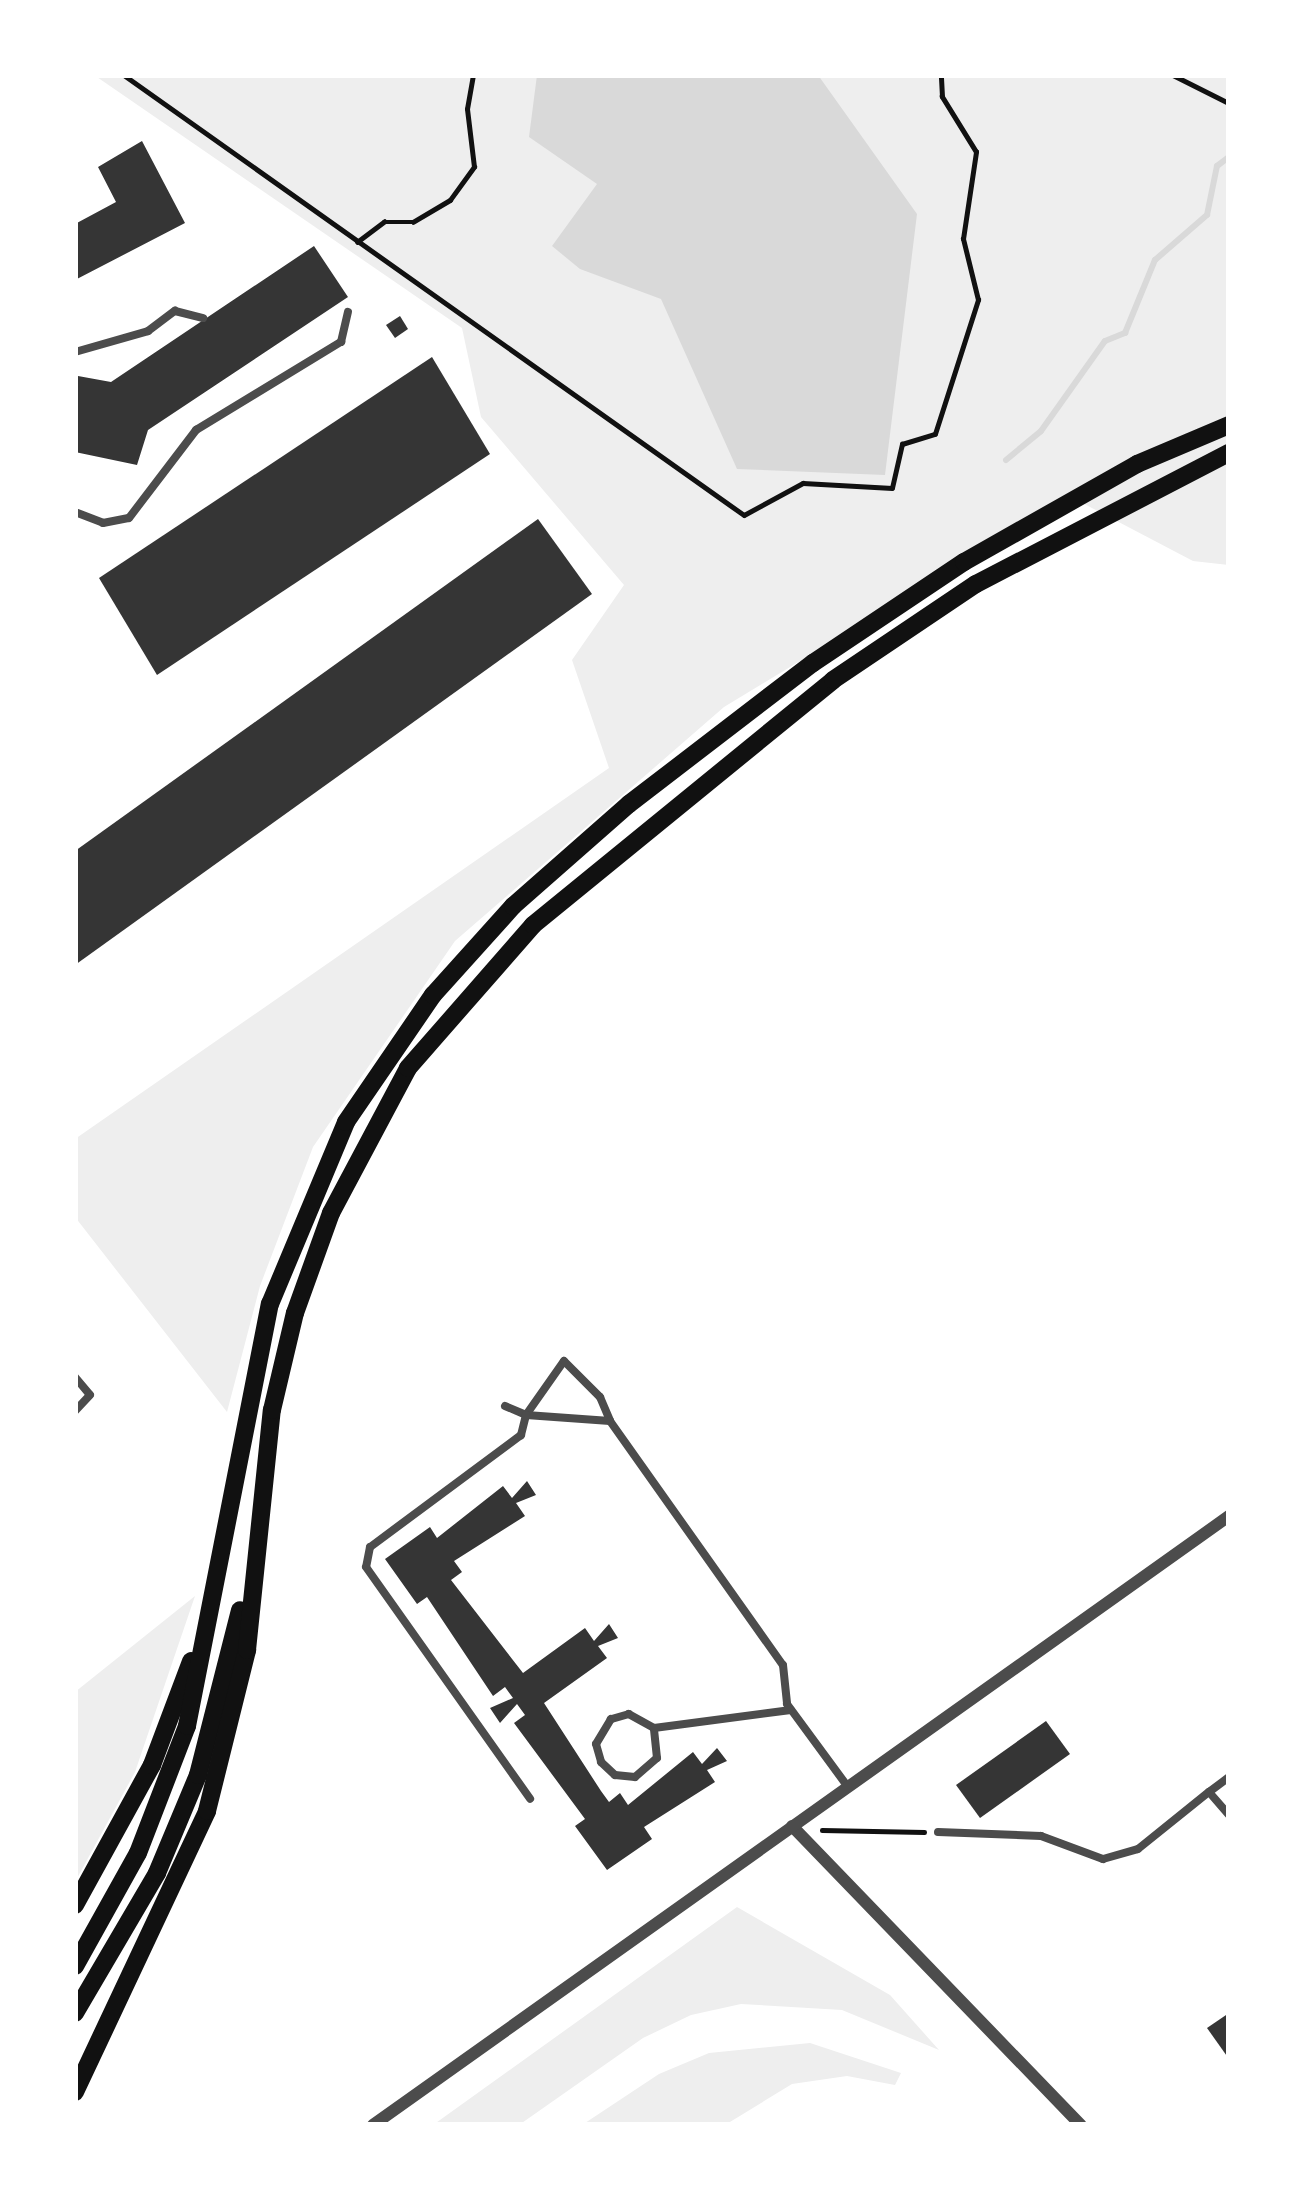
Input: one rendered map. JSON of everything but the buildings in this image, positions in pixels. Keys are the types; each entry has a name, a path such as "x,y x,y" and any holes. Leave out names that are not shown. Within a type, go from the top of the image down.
{"main road":[{"path":"75,1966 163,1794 187,1726 220,1577 270,1304 346,1122 433,995 514,906 612,819 813,663 964,562 1137,464 1229,425"},
{"path":"75,2092 207,1811 247,1650 254,1544 272,1410 332,1214 408,1068 453,1010 650,823 833,680 976,584 1229,453"},
{"path":"75,2013 157,1873 198,1775 254,1544"},
{"path":"75,1905 152,1766 220,1577"}],"street":[{"path":"374,2125 1229,1516"},
{"path":"793,1826 1081,2125"}],"lane":[{"path":"75,352 148,331 175,311 202,318"},
{"path":"75,512 103,523 129,518 196,430 341,342 348,312"},
{"path":"530,1799 366,1567 370,1546 521,1436 526,1415 564,1361 600,1397 610,1421 783,1665 791,1710 848,1786"},
{"path":"75,1377 90,1394 75,1411"},
{"path":"505,1406 526,1415 610,1421"},
{"path":"654,1728 659,1748 644,1773 615,1775 601,1762 596,1744 611,1720 629,1714 654,1728 791,1710"},
{"path":"938,1832 1041,1836 1103,1858 1138,1849 1229,1777"},
{"path":"1209,1792 1229,1815"}],"path":[{"path":"124,75 744,515 803,483 892,488 902,444 935,434 962,370 978,300 963,239 976,152 942,97 941,75"},
{"path":"357,242 383,222 412,222 450,200 475,167 467,109 473,75"},
{"path":"1173,75 1229,104"},
{"path":"793,1826 864,1837 938,1832"}],"shaded area":[{"path":"94,75 1229,75 1229,565 1193,561 1071,497 724,707 455,941 313,1147 260,1286 227,1412 75,1217 75,1139 609,768 572,660 624,585 481,417 462,328"},
{"path":"537,75 818,75 917,214 885,475 737,469 661,299 580,269 552,246 597,184 529,137"},
{"path":"195,1596 135,1772 75,1882 75,1692"},
{"path":"737,1907 890,1995 939,2050 842,2010 741,2004 691,2015 643,2038 519,2125 433,2125"},
{"path":"810,2043 901,2073 895,2085 847,2076 792,2084 725,2125 582,2125 659,2074 709,2053"}],"waterway":[{"path":"1006,460 1041,431 1105,341 1125,333 1155,260 1207,215 1217,166 1229,157"}]}
